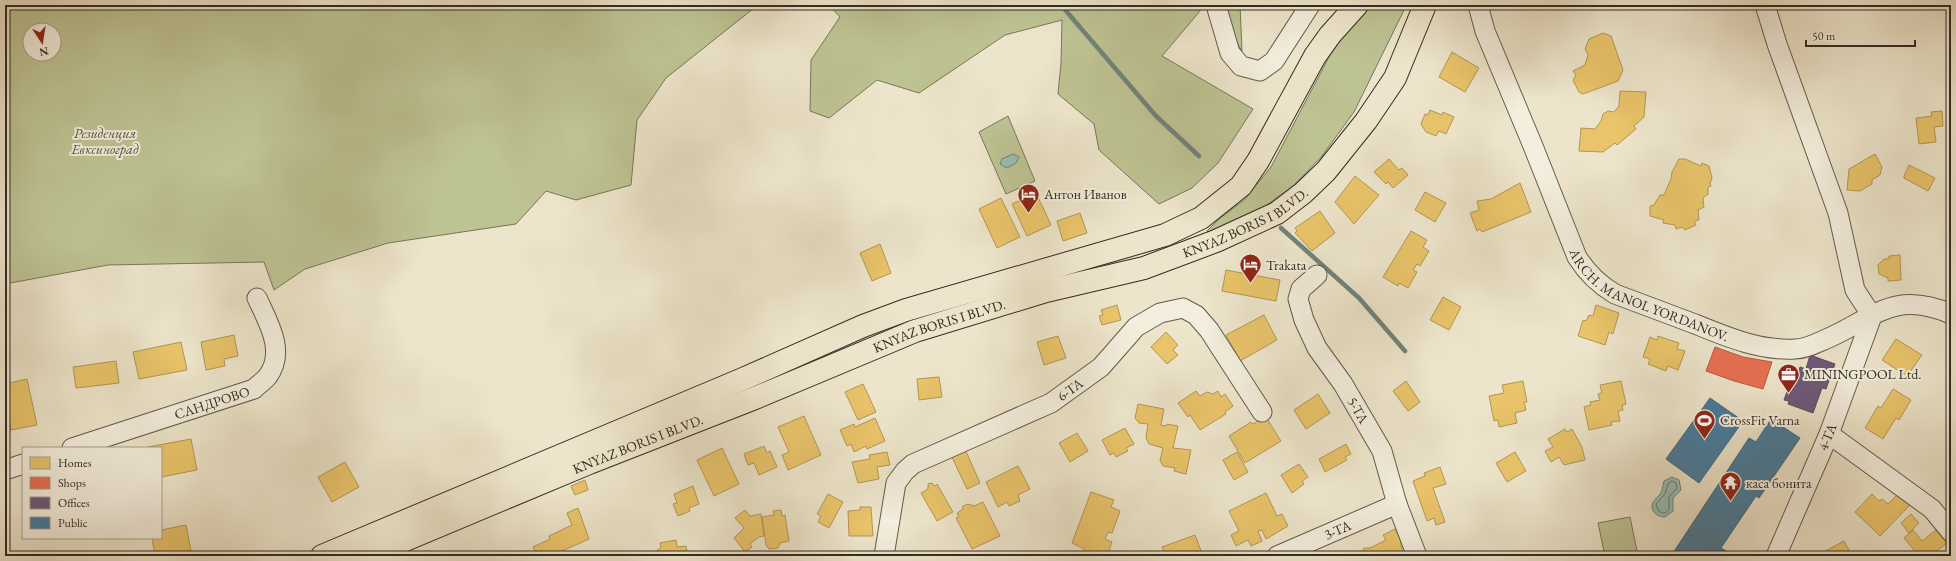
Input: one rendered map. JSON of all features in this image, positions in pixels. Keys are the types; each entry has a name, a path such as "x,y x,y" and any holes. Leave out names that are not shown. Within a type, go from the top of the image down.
{"highway":[{"name":"KNYAZ BORIS I BLVD.","path":"322,556 743,379 864,326 906,310 1165,235 1184,227 1215,208 1241,186 1258,161 1315,56 1330,35 1357,5"},
{"name":"KNYAZ BORIS I BLVD.","path":"367,556 589,463 755,398 915,331 1046,292 1144,268 1216,242 1276,213 1304,193 1326,171 1344,151 1366,121 1395,78 1425,5"}],"street":[{"path":"1216,5 1230,53 1241,66 1260,71 1274,61 1310,5"},
{"name":"ARCH. MANOL YORDANOV.","path":"1466,5 1485,31"},
{"name":"ARCH. MANOL YORDANOV.","path":"1478,5 1485,31 1533,146 1576,257 1586,272 1598,284 1615,294 1741,342 1775,349 1796,349 1812,345 1886,308 1921,304 1951,314"},
{"path":"1765,5 1777,44 1838,213 1855,290 1872,316"},
{"name":"5-ТА","path":"1317,275 1301,289 1298,299 1304,320 1317,348 1343,384 1382,451 1397,504 1417,556"},
{"name":"САНДРОВО","path":"75,447 254,389 267,377 274,364 276,350 273,333 257,298"},
{"name":"6-ТА","path":"884,556 896,483 905,471 913,464 1050,403 1101,367 1136,327 1160,313 1183,308 1196,315 1210,330 1262,412"},
{"name":"4-ТА","path":"1780,554 1829,434 1872,316"},
{"path":"1829,434 1932,509 1951,532"},
{"path":"5,470 22,464"},
{"name":"3-ТА","path":"1277,556 1397,504"}],"green space":[{"name":"Резиденция Евксиноград","path":"5,5 765,5 754,8 666,78 637,120 631,185 576,200 546,191 516,224 388,243 305,269 274,290 264,262 108,265 5,284"},
{"path":"829,5 1205,5 1162,56 1253,109 1218,163 1192,188 1159,204 1099,150 1094,124 1058,94 1061,63 1062,20 1005,35 919,93 877,80 829,118 810,111 811,60 840,17"},
{"path":"1214,5 1240,5 1242,51"},
{"path":"1371,5 1406,6 1354,112 1322,156 1294,185 1260,210 1210,234 1207,231 1219,219 1244,200 1271,167 1329,57 1342,38"},
{"path":"1008,116 1035,181 1006,194 979,132"},
{"path":"1630,517 1638,556 1605,556 1598,523"}],"water":[{"path":"1013,154 1019,157 1016,163 1007,168 1000,164 1002,159"},
{"path":"1672,477 1679,480 1681,490 1673,498 1673,511 1665,517 1656,514 1652,509 1652,505 1661,493 1664,481"}],"building: Homes":[{"path":"1603,33 1611,36 1623,70 1618,81 1583,94 1579,92 1573,80 1576,75 1573,71 1585,65 1588,55 1585,49 1589,39"},
{"path":"1452,52 1479,68 1465,92 1439,77"},
{"path":"1620,91 1646,92 1644,117 1634,126 1636,129 1617,145 1615,143 1603,152 1579,151 1581,128 1595,129 1601,121 1603,114 1608,111 1614,112 1619,106"},
{"path":"1430,110 1442,115 1443,112 1454,117 1446,134 1439,131 1436,136 1426,132 1421,124 1425,114 1428,115"},
{"path":"1942,111 1943,126 1934,127 1936,142 1919,144 1916,118 1932,116 1931,112"},
{"path":"1875,154 1882,167 1880,175 1872,180 1872,184 1860,191 1847,190 1849,169"},
{"path":"1389,159 1399,170 1402,168 1408,175 1393,188 1388,182 1386,184 1374,172"},
{"path":"1679,159 1685,159 1701,166 1702,163 1709,166 1712,178 1710,183 1711,186 1708,187 1708,194 1703,198 1704,207 1698,210 1699,220 1694,221 1696,225 1685,230 1682,227 1676,229 1675,225 1663,223 1664,220 1650,216 1650,206 1654,205 1660,195 1664,195 1671,179 1672,172"},
{"path":"1909,165 1935,178 1928,191 1904,178"},
{"path":"1355,176 1379,195 1354,224 1335,202"},
{"path":"1520,183 1531,212 1482,232 1480,229 1477,231 1470,213 1479,210 1477,201 1491,199"},
{"path":"1425,192 1446,203 1435,222 1415,210"},
{"path":"1036,193 1051,225 1027,236 1012,204"},
{"path":"1001,198 1020,237 997,248 979,209"},
{"path":"1320,211 1335,233 1312,251 1295,233 1297,231 1295,228"},
{"path":"1080,213 1087,233 1063,241 1057,221"},
{"path":"1411,231 1427,240 1423,247 1429,251 1420,266 1417,264 1413,270 1417,272 1408,288 1399,283 1398,286 1383,277"},
{"path":"880,244 891,273 872,281 860,253"},
{"path":"1900,255 1901,280 1888,281 1888,278 1879,274 1878,265 1884,259 1889,259 1889,256"},
{"name":"Trakata","path":"1226,270 1280,280 1276,301 1222,291"},
{"path":"1443,297 1461,307 1449,330 1430,320"},
{"path":"1117,305 1121,320 1102,325 1099,316 1103,315 1101,310"},
{"path":"1596,305 1619,313 1613,334 1609,332 1605,345 1578,336 1583,320 1586,321 1589,315 1593,316"},
{"path":"1264,315 1277,340 1240,361 1226,335"},
{"path":"1166,332 1178,345 1173,350 1178,355 1167,364 1151,347"},
{"path":"234,335 238,356 224,359 225,366 206,370 201,342"},
{"path":"1058,336 1066,358 1044,365 1037,342"},
{"path":"1658,336 1679,343 1677,349 1685,351 1678,370 1668,366 1666,371 1648,364 1650,359 1643,357 1650,337 1657,340"},
{"path":"1896,339 1922,355 1907,376 1882,360"},
{"path":"181,342 187,370 139,379 133,352"},
{"path":"116,361 119,383 76,388 73,367"},
{"path":"939,377 942,397 919,400 917,379"},
{"path":"27,379 37,425 11,430 5,401 5,384"},
{"path":"1406,381 1420,402 1408,411 1393,391"},
{"path":"1523,381 1527,402 1524,402 1526,410 1515,413 1517,423 1499,427 1498,420 1494,421 1489,396 1504,393 1502,385"},
{"path":"1621,381 1626,404 1622,405 1623,410 1618,411 1620,421 1611,422 1612,425 1589,430 1584,407 1591,405 1590,402 1600,400 1598,394 1602,393 1600,385"},
{"path":"863,384 876,412 858,420 845,392"},
{"path":"1893,389 1911,400 1899,420 1896,418 1883,439 1865,428 1878,406 1881,408"},
{"path":"1196,391 1200,396 1207,392 1213,394 1218,391 1221,397 1225,394 1233,406 1225,412 1226,414 1200,430 1190,415 1188,417 1178,403"},
{"path":"1318,394 1330,413 1306,429 1294,410"},
{"path":"1138,404 1164,409 1161,425 1166,426 1167,424 1178,426 1173,448 1191,450 1186,474 1174,471 1175,468 1163,466 1160,460 1163,448 1149,444 1146,438 1148,424 1139,423 1135,418"},
{"path":"804,416 821,455 788,470 782,455 789,452 778,427"},
{"path":"875,418 885,441 867,449 866,446 854,452 851,444 847,446 840,430 854,424 855,427"},
{"path":"1263,418 1267,419 1281,441 1245,463 1229,436 1251,422 1253,424"},
{"path":"1125,428 1134,444 1126,448 1128,451 1116,457 1114,453 1110,455 1102,440"},
{"path":"1565,429 1567,432 1572,429 1582,447 1585,460 1564,465 1559,457 1551,462 1545,451 1553,447 1548,439"},
{"path":"1077,433 1088,451 1070,462 1059,443"},
{"path":"191,439 197,470 162,477 162,447 148,447"},
{"path":"1346,444 1351,454 1345,457 1347,460 1325,472 1319,459"},
{"path":"764,446 767,453 770,451 777,467 759,475 754,463 748,465 744,454"},
{"path":"722,448 739,484 714,496 697,460"},
{"path":"965,449 980,483 967,489 951,455"},
{"path":"887,452 890,465 877,467 879,479 858,483 852,462 870,459 869,455"},
{"path":"1237,452 1248,472 1234,480 1223,460"},
{"path":"1515,452 1526,471 1507,482 1496,463"},
{"path":"345,462 359,487 332,502 318,477"},
{"path":"1299,464 1308,477 1302,481 1304,484 1292,493 1281,475"},
{"path":"1018,466 1030,489 1018,495 1020,501 1009,506 1007,502 998,507 986,482"},
{"path":"1440,467 1446,484 1433,488 1445,522 1436,525 1434,518 1427,521 1413,481 1425,476 1424,473"},
{"path":"585,480 588,490 575,495 571,486"},
{"path":"932,483 935,486 937,484 953,512 937,521 921,493 928,489 928,484"},
{"path":"693,486 699,504 689,508 690,511 678,516 673,504 677,503 674,494"},
{"path":"1091,492 1114,500 1111,507 1120,511 1112,533 1108,532 1105,539 1112,542 1107,556 1082,555 1084,549 1072,543"},
{"path":"1266,493 1277,516 1282,514 1288,526 1266,539 1262,530 1258,531 1262,541 1251,546 1248,540 1236,546 1231,535 1239,531 1229,511"},
{"path":"828,494 843,502 829,528 818,522 821,516 817,514"},
{"path":"1872,494 1879,501 1882,499 1888,504 1898,494 1910,505 1880,536 1855,512"},
{"path":"983,502 1000,536 972,549 956,518 959,517 957,513 962,510 963,506 968,504 974,506"},
{"path":"860,507 871,507 873,536 849,536 848,511 860,510"},
{"path":"578,508 589,539 551,556 537,556 533,547 550,539 549,536 572,525 567,513"},
{"path":"745,510 750,516 761,514 764,536 759,537 750,544 752,547 745,552 734,538 744,528 735,518"},
{"path":"781,510 782,516 785,515 789,541 780,543 778,548 769,549 766,545 762,517 774,515 773,511"},
{"path":"1911,514 1919,523 1909,533 1901,523"},
{"path":"186,525 192,556 155,556 152,539 162,539 162,530"},
{"path":"1395,529 1400,539 1403,556 1361,556 1364,548 1370,548 1386,540 1383,535"},
{"path":"1913,530 1922,541 1936,530 1947,543 1931,556 1919,556 1904,538"},
{"path":"1195,535 1203,556 1166,556 1162,547"},
{"path":"676,540 677,547 686,546 688,556 651,556 661,547 660,543"},
{"path":"1844,541 1852,556 1818,555"}],"building: Shops":[{"path":"1715,347 1743,357 1772,362 1763,389 1706,371"}],"building: Offices":[{"path":"1810,355 1835,364 1826,389 1822,388 1813,413 1788,404 1789,401 1784,400 1793,375 1797,376 1800,367 1806,369"}],"building: Public":[{"name":"CrossFit Varna","path":"1710,398 1743,421 1699,483 1666,459"},
{"path":"1771,419 1800,438 1759,498 1756,496 1721,548 1726,551 1723,556 1671,556 1749,438 1756,442"}],"waterway":[{"path":"1061,5 1156,116 1199,156"},
{"path":"1281,228 1359,298 1405,351"}],"place":[{"name":"Антон Иванов","path":"1028,214"},
{"name":"Trakata","path":"1251,284"},
{"name":"MININGPOOL Ltd.","path":"1788,394"},
{"name":"CrossFit Varna","path":"1704,440"},
{"name":"каса бонита","path":"1731,502"}]}
